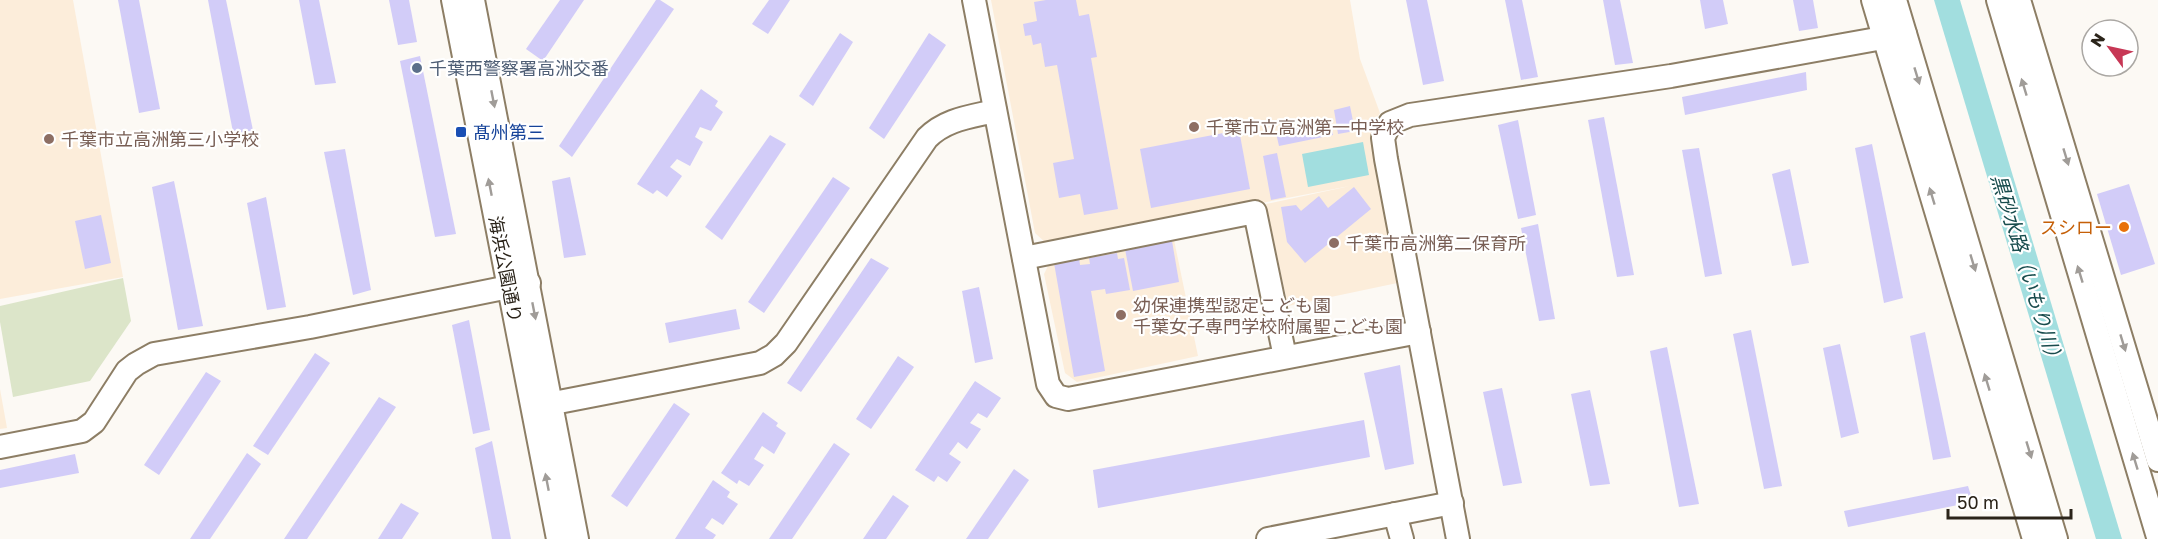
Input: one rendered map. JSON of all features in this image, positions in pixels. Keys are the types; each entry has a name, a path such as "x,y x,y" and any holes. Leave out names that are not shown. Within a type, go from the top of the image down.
{"street":[{"name":"海浜公園通り","path":"453,0 519,285"},
{"name":"海浜公園通り","path":"473,0 519,285 542,405 577,539"},
{"path":"974,0 1048,384 1051,391 1061,399 1419,332"},
{"path":"1873,0 1895,36 2047,538"},
{"path":"1894,0 1895,36"},
{"path":"1998,0 2158,537"},
{"path":"2019,0 2158,460"},
{"path":"1458,539 1383,138 1390,123 1410,115 1671,76 1895,36"},
{"path":"542,405 760,363 774,355 786,343 927,138 937,128 950,121 995,111"},
{"path":"1024,258 1256,212 1285,357"},
{"path":"0,447 82,431 94,422 127,370 154,354 310,327 519,285"},
{"name":"海浜公園通り","path":"542,405 558,539"},
{"path":"1268,539 1452,503"},
{"path":"1395,514 1402,539"}],"shaded area":[{"name":"千葉市立高洲第三小学校","path":"0,0 73,0 123,277 0,299"},
{"name":"千葉市立高洲第一中学校","path":"991,0 1350,0 1360,59 1380,113 1372,135 1402,282 1288,306 1266,204 1350,186 1047,244 1035,233"},
{"name":"幼保連携型認定こども園 千葉女子専門学校附属聖こども園","path":"1173,235 1198,356 1077,382 1065,373 1044,274 1050,262"},
{"path":"0,389 7,428 0,429"}],"green space":[{"path":"123,278 131,321 90,381 13,397 0,322 0,306"}],"water":[{"name":"黒砂水路（いもり川）","path":"1934,0 1960,0 2122,539 2096,539"},
{"path":"1363,142 1369,175 1308,187 1302,154"}],"building":[{"path":"118,0 139,0 160,109 139,113"},
{"path":"208,0 226,0 255,140 235,143"},
{"path":"299,0 319,0 336,83 315,85"},
{"path":"389,0 409,0 417,42 398,45"},
{"path":"560,0 584,0 543,61 526,49"},
{"path":"656,0 674,9 572,157 559,146"},
{"path":"769,0 790,0 768,34 752,24"},
{"path":"1076,0 1079,16 1089,14 1097,57 1091,58 1118,209 1084,215 1080,194 1059,198 1053,163 1074,159 1057,65 1045,67 1041,43 1033,45 1031,35 1025,36 1023,24 1037,21 1034,2"},
{"path":"1406,0 1427,0 1444,81 1423,85"},
{"path":"1505,0 1522,0 1538,77 1521,80"},
{"path":"1603,0 1620,0 1633,63 1615,65"},
{"path":"1700,0 1723,0 1728,24 1705,29"},
{"path":"1793,0 1813,0 1818,28 1799,31"},
{"path":"840,33 853,42 813,106 799,96"},
{"path":"929,33 946,45 884,139 869,128"},
{"path":"420,56 456,234 435,237 400,61"},
{"path":"1806,72 1807,90 1685,115 1682,97"},
{"path":"701,89 718,101 715,106 723,112 711,131 700,127 695,137 703,142 690,166 677,159 670,167 682,176 667,197 657,190 653,194 637,184"},
{"path":"1350,106 1355,131 1338,134 1334,110"},
{"path":"1604,117 1634,275 1617,277 1588,120"},
{"path":"1518,120 1536,215 1518,219 1498,125"},
{"path":"1330,122 1333,135 1279,146 1276,133"},
{"path":"1239,130 1250,189 1151,208 1140,149"},
{"path":"770,135 786,144 722,240 705,227"},
{"path":"1872,144 1903,298 1884,303 1855,148"},
{"path":"1699,148 1722,274 1705,277 1682,150"},
{"path":"345,149 371,290 353,295 324,152"},
{"path":"1277,153 1286,197 1271,200 1263,156"},
{"path":"1790,169 1809,263 1792,266 1772,174"},
{"path":"570,177 586,255 564,258 552,181"},
{"path":"833,177 850,188 764,313 748,302"},
{"path":"174,181 203,326 178,330 152,187"},
{"path":"2129,184 2155,264 2121,275 2097,194"},
{"path":"1354,187 1371,209 1305,263 1287,242 1281,207 1296,205 1301,211 1319,196 1328,208"},
{"path":"266,197 286,307 267,310 247,203"},
{"path":"101,215 111,263 85,269 75,221"},
{"path":"1538,224 1555,319 1539,321 1521,228"},
{"path":"1172,241 1179,282 1133,291 1125,249"},
{"path":"1117,253 1118,259 1124,258 1130,290 1106,294 1105,289 1091,291 1105,371 1074,377 1054,263 1079,258 1080,265 1090,264 1089,258"},
{"path":"871,258 889,268 801,392 787,383"},
{"path":"979,287 993,359 975,363 962,291"},
{"path":"736,309 740,329 669,343 665,323"},
{"path":"469,320 490,430 473,434 452,325"},
{"path":"1751,330 1782,486 1764,489 1733,334"},
{"path":"1925,332 1951,457 1933,460 1910,336"},
{"path":"1840,344 1859,433 1841,438 1823,348"},
{"path":"1667,347 1699,504 1679,507 1650,351"},
{"path":"315,353 330,363 268,455 253,446"},
{"path":"898,356 914,367 871,429 856,419"},
{"path":"1400,365 1414,464 1385,470 1364,373"},
{"path":"206,372 221,381 159,475 144,465"},
{"path":"975,381 1001,398 987,418 978,413 970,423 981,429 967,449 958,442 949,454 961,462 947,482 938,476 934,482 915,470"},
{"path":"1502,388 1522,483 1503,486 1483,392"},
{"path":"1590,390 1610,484 1590,486 1571,394"},
{"path":"379,397 396,407 307,539 284,539"},
{"path":"674,403 690,414 627,507 611,496"},
{"path":"763,412 778,423 776,426 786,433 774,454 762,446 754,459 764,465 749,486 739,480 737,484 721,473"},
{"path":"1364,420 1370,457 1098,508 1093,470"},
{"path":"492,441 511,539 492,539 475,448"},
{"path":"834,443 850,454 792,539 769,539"},
{"path":"247,453 261,464 210,539 190,539"},
{"path":"75,454 79,473 0,488 0,470"},
{"path":"1014,469 1029,480 988,539 966,539"},
{"path":"713,480 730,492 727,497 738,504 723,525 712,518 705,528 716,535 713,539 675,539"},
{"path":"1968,486 1973,502 1848,527 1844,511"},
{"path":"893,495 909,506 886,539 863,539"},
{"path":"401,503 419,513 402,539 378,539"}],"place":[{"name":"千葉西警察署高洲交番","path":"417,68"},
{"name":"千葉市立高洲第一中学校","path":"1194,127"},
{"name":"髙州第三","path":"461,132"},
{"name":"千葉市立高洲第三小学校","path":"49,139"},
{"name":"スシロー","path":"2124,227"},
{"name":"千葉市高洲第二保育所","path":"1334,243"},
{"name":"幼保連携型認定こども園 千葉女子専門学校附属聖こども園","path":"1121,315"}]}
